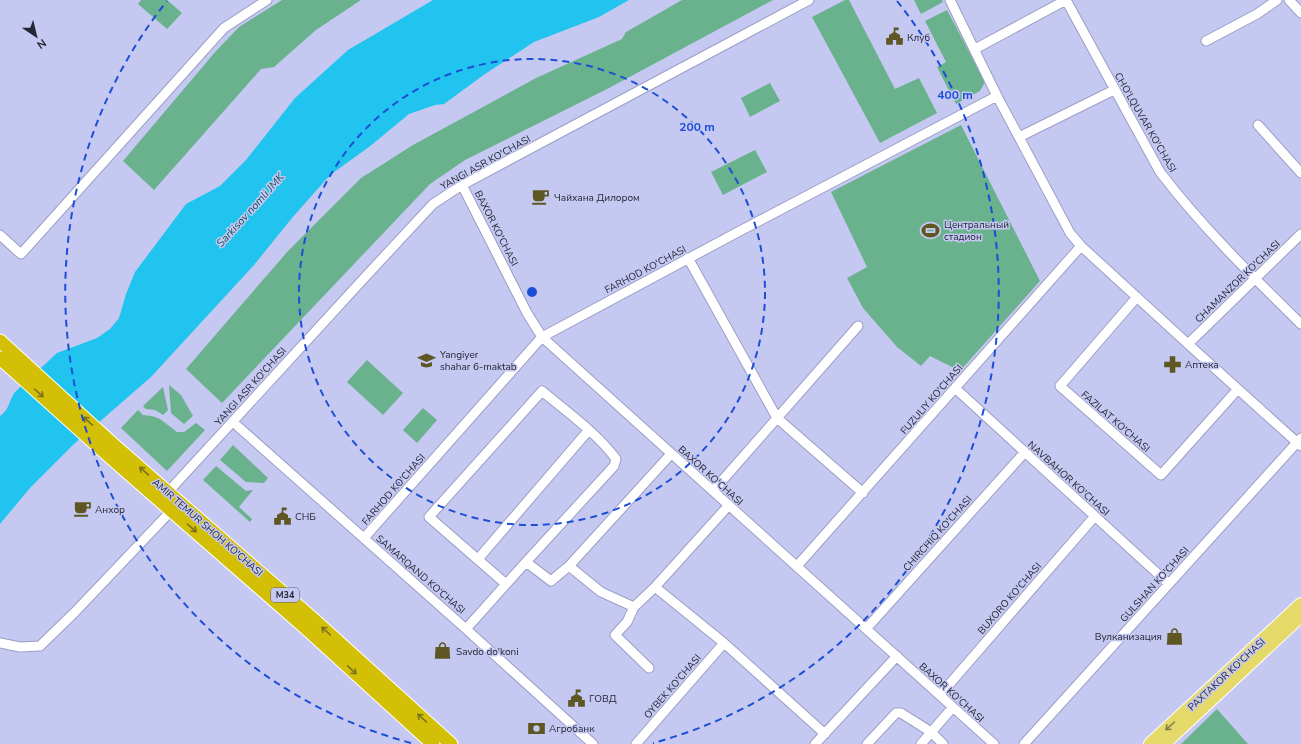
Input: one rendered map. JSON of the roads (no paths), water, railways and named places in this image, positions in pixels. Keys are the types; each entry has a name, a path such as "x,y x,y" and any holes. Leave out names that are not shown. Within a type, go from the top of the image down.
{"highway":[{"name":"AMIR TEMUR SHOH KO'CHASI","path":"0,340 14,362 113,452 172,510 307,629 433,744"},
{"name":"AMIR TEMUR SHOH KO'CHASI","path":"0,358 14,362"},
{"name":"AMIR TEMUR SHOH KO'CHASI","path":"113,452 168,492 314,620 451,744"}],"main road":[{"name":"PAXTAKOR KO'CHASI","path":"1150,744 1301,604"},
{"name":"PAXTAKOR KO'CHASI","path":"1164,744 1301,616"}],"street":[{"path":"0,235 21,254 224,28 267,0"},
{"name":"YANGI ASR KO'CHASI","path":"168,492 433,204 462,185 809,0"},
{"path":"950,0 1019,137 1070,233 1081,246 1136,297 1238,389 1300,442"},
{"path":"975,49 1066,0"},
{"name":"CHO‘LQUVAR KO'CHASI","path":"1066,0 1160,172 1177,194 1255,278 1301,324"},
{"path":"1206,41 1256,14 1278,0"},
{"path":"1289,0 1301,12"},
{"path":"1019,137 1114,90"},
{"name":"FARHOD KO'CHASI","path":"364,538 542,337 688,258 998,96"},
{"path":"1258,125 1301,173"},
{"name":"BAXOR KO'CHASI","path":"462,185 527,313 542,337 994,744"},
{"name":"CHAMANZOR KO'CHASI","path":"1188,344 1301,234"},
{"name":"FUZULIY KO'CHASI","path":"797,566 1081,246"},
{"path":"688,258 777,418 863,493"},
{"name":"FAZILAT KO'CHASI","path":"1136,297 1060,386 1161,475 1238,389"},
{"path":"713,491 858,326"},
{"name":"NAVBAHOR KO'CHASI","path":"955,388 1169,584"},
{"path":"466,629 614,466 616,459 611,452 542,391 429,517 506,584"},
{"name":"SAMARQAND KO‘CHASI","path":"233,422 593,744"},
{"path":"478,560 588,431"},
{"name":"GULSHAN KO'CHASI","path":"1024,744 1300,442"},
{"name":"CHIRCHIQ KO'CHASI","path":"866,629 1025,452"},
{"path":"526,562 551,581 569,566 671,454"},
{"path":"649,668 615,635 628,622 634,607 655,587 729,506"},
{"path":"0,643 20,647 40,646 75,612 172,510"},
{"name":"BUXORO KO'CHASI","path":"940,695 1095,516"},
{"path":"569,566 601,592 634,607"},
{"path":"655,587 724,643 825,734"},
{"name":"OYBEK KO'CHASI","path":"636,744 724,643"},
{"path":"815,744 897,656"},
{"path":"921,744 953,707"},
{"path":"867,744 896,712 930,732 943,744"}],"water":[{"name":"Sarkisov nomli JMK","path":"433,0 629,0 599,17 534,42 485,74 444,104 435,105 409,114 369,147 330,175 292,218 254,265 151,377 74,444 30,488 0,524 0,416 7,408 15,392 57,353 97,338 110,329 119,318 126,294 135,272 186,204 220,186 246,160 295,98 348,50"}],"place":[{"name":"Клуб","path":"894,37"},
{"name":"Чайхана Дилором","path":"541,197"},
{"name":"Центральный стадион","path":"931,230"},
{"name":"Yangiyer shahar 6-maktab","path":"427,360"},
{"name":"Аптека","path":"1172,364"},
{"name":"Анхор","path":"82,509"},
{"name":"СНБ","path":"282,516"},
{"name":"Вулканизация","path":"1175,636"},
{"name":"Savdo do'koni","path":"443,651"},
{"name":"ГОВД","path":"576,698"},
{"name":"Агробанк","path":"536,728"}]}
